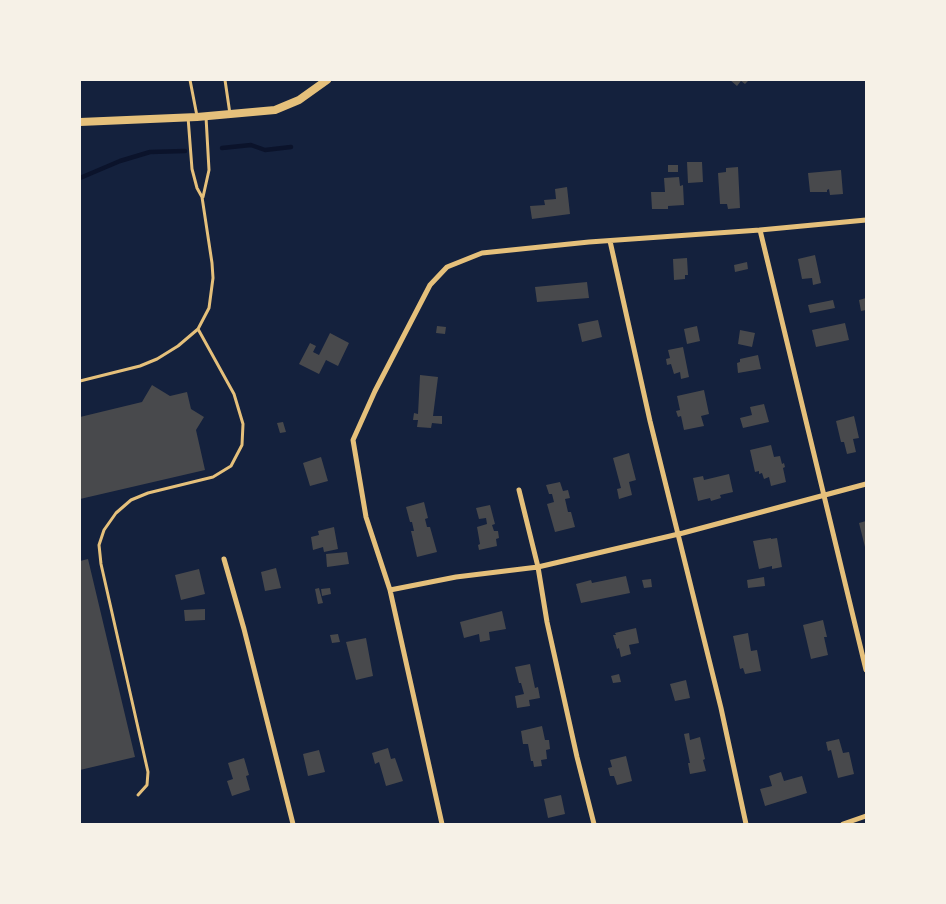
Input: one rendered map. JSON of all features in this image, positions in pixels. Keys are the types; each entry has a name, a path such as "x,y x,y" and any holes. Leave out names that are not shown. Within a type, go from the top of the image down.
{"street":[{"path":"80,122 261,112 287,106 299,100 327,80"},
{"path":"442,824 390,590 366,517 353,440 372,398 430,285 446,267 482,254 610,241 866,220"},
{"path":"760,230 866,670"},
{"path":"610,241 650,421 721,708 746,824"},
{"path":"390,590 456,577 538,567 678,535 866,484"},
{"path":"519,490 538,567 547,622 577,757 594,824"},
{"path":"224,559 244,628 293,824"},
{"path":"844,824 866,816"}],"lane":[{"path":"190,80 197,117"},
{"path":"225,80 230,114"},
{"path":"202,198 209,170 206,116"},
{"path":"80,381 140,366 157,359 178,346 198,329 209,308 213,278 212,263 202,198 192,169 188,117"},
{"path":"138,796 147,785 148,772 102,573 99,545 104,530 116,513 131,500 148,493 214,477 231,466 242,445 243,424 234,394 198,329"}],"building":[{"path":"730,80 749,80 745,84 741,81 737,86"},
{"path":"687,162 702,162 703,182 688,183"},
{"path":"668,165 678,165 678,172 668,172"},
{"path":"738,167 740,208 728,209 727,204 720,204 718,173 726,172 726,168"},
{"path":"841,170 843,194 830,195 829,189 827,192 810,192 808,173"},
{"path":"679,177 680,186 683,185 684,205 668,206 668,209 652,209 651,192 665,192 664,178"},
{"path":"567,187 570,214 532,219 530,206 545,205 544,200 556,199 555,189"},
{"path":"815,255 821,283 813,285 812,278 802,279 798,259"},
{"path":"687,258 688,275 685,275 685,279 674,280 673,259"},
{"path":"747,262 748,269 735,272 734,265"},
{"path":"587,282 589,298 537,302 535,287"},
{"path":"866,298 866,310 861,311 859,300"},
{"path":"833,300 835,308 810,313 808,305"},
{"path":"598,320 602,337 582,342 578,324"},
{"path":"845,323 849,340 816,347 812,330"},
{"path":"437,326 446,327 445,334 436,333"},
{"path":"697,326 700,341 687,344 684,329"},
{"path":"740,330 755,333 752,347 738,344"},
{"path":"330,333 349,343 338,366 326,360 319,374 299,364 310,343 316,346 313,352 319,355"},
{"path":"683,347 689,377 681,379 680,372 674,374 671,364 667,365 666,359 670,358 668,350"},
{"path":"758,355 761,369 738,373 737,363 740,362 740,359"},
{"path":"420,375 438,377 433,416 442,416 442,424 432,423 431,428 417,427 418,420 413,420 414,413 418,414"},
{"path":"152,385 170,396 187,392 191,409 204,417 196,430 205,470 80,499 80,417 142,402"},
{"path":"704,390 709,414 701,416 704,426 684,430 681,416 678,417 676,411 680,410 677,396"},
{"path":"764,404 769,422 743,428 740,418 752,415 750,407"},
{"path":"854,416 859,438 853,439 856,452 847,454 844,442 841,442 836,421"},
{"path":"283,422 286,432 280,433 277,423"},
{"path":"771,445 774,457 780,456 782,464 784,463 785,467 783,468 786,482 771,486 769,477 764,479 762,473 759,474 759,471 755,472 750,450"},
{"path":"629,453 636,480 629,482 632,495 619,499 617,489 621,488 613,458"},
{"path":"321,457 328,481 310,486 303,463"},
{"path":"729,474 733,492 720,495 721,498 711,501 710,498 698,501 693,478 703,476 704,480"},
{"path":"560,482 563,491 568,490 570,498 565,499 568,512 571,512 575,527 555,532 547,504 554,502 552,494 549,494 546,485"},
{"path":"424,502 428,518 425,519 427,527 430,527 437,552 417,557 411,531 414,531 406,507"},
{"path":"490,505 495,524 492,525 494,531 498,531 499,538 496,539 497,546 479,550 478,545 480,544 477,527 487,524 486,518 479,519 476,508"},
{"path":"866,521 866,547 865,547 859,523"},
{"path":"334,527 338,549 324,552 323,547 313,550 311,537 319,535 318,531"},
{"path":"777,538 782,567 772,569 772,566 759,569 753,541"},
{"path":"347,552 349,564 327,567 326,554"},
{"path":"88,559 135,757 80,770 80,561"},
{"path":"276,568 281,588 265,591 261,572"},
{"path":"199,569 205,594 181,600 175,575"},
{"path":"626,576 630,593 581,603 576,584 591,580 592,583"},
{"path":"764,577 765,586 748,588 747,580"},
{"path":"651,579 652,587 644,588 642,580"},
{"path":"319,588 323,603 318,604 315,589"},
{"path":"330,588 331,594 322,596 321,589"},
{"path":"205,609 205,620 185,621 184,610"},
{"path":"502,611 506,629 489,632 490,640 480,642 479,634 464,638 460,622"},
{"path":"823,620 827,637 824,637 828,655 811,659 803,625"},
{"path":"636,628 639,643 629,645 631,654 621,657 613,635"},
{"path":"748,633 751,651 757,650 761,671 745,674 743,668 740,669 733,636"},
{"path":"338,634 340,642 332,643 330,635"},
{"path":"366,638 373,676 356,680 346,642"},
{"path":"530,664 535,688 538,687 540,698 529,700 530,706 517,708 515,696 524,694 515,667"},
{"path":"619,674 621,682 613,683 611,676"},
{"path":"686,680 690,698 675,701 670,684"},
{"path":"542,726 545,740 549,740 550,749 546,750 547,759 541,760 542,766 534,767 528,744 523,744 521,731"},
{"path":"689,733 690,740 700,737 706,771 690,774 688,763 690,763 684,734"},
{"path":"839,739 843,753 849,752 854,774 838,778 831,750 828,751 826,742"},
{"path":"388,748 391,759 395,758 403,781 386,786 379,762 375,764 372,753"},
{"path":"319,750 325,772 308,776 303,754"},
{"path":"626,756 632,781 617,785 614,776 610,776 608,768 612,767 610,760"},
{"path":"244,758 249,775 246,776 250,790 232,796 227,781 233,779 228,763"},
{"path":"781,772 784,781 802,776 807,793 765,806 760,789 772,786 769,776"},
{"path":"561,795 565,814 548,818 544,799"}],"waterway":[{"path":"222,148 251,145 265,150 291,147"},
{"path":"80,178 120,161 150,152 185,151"}]}
